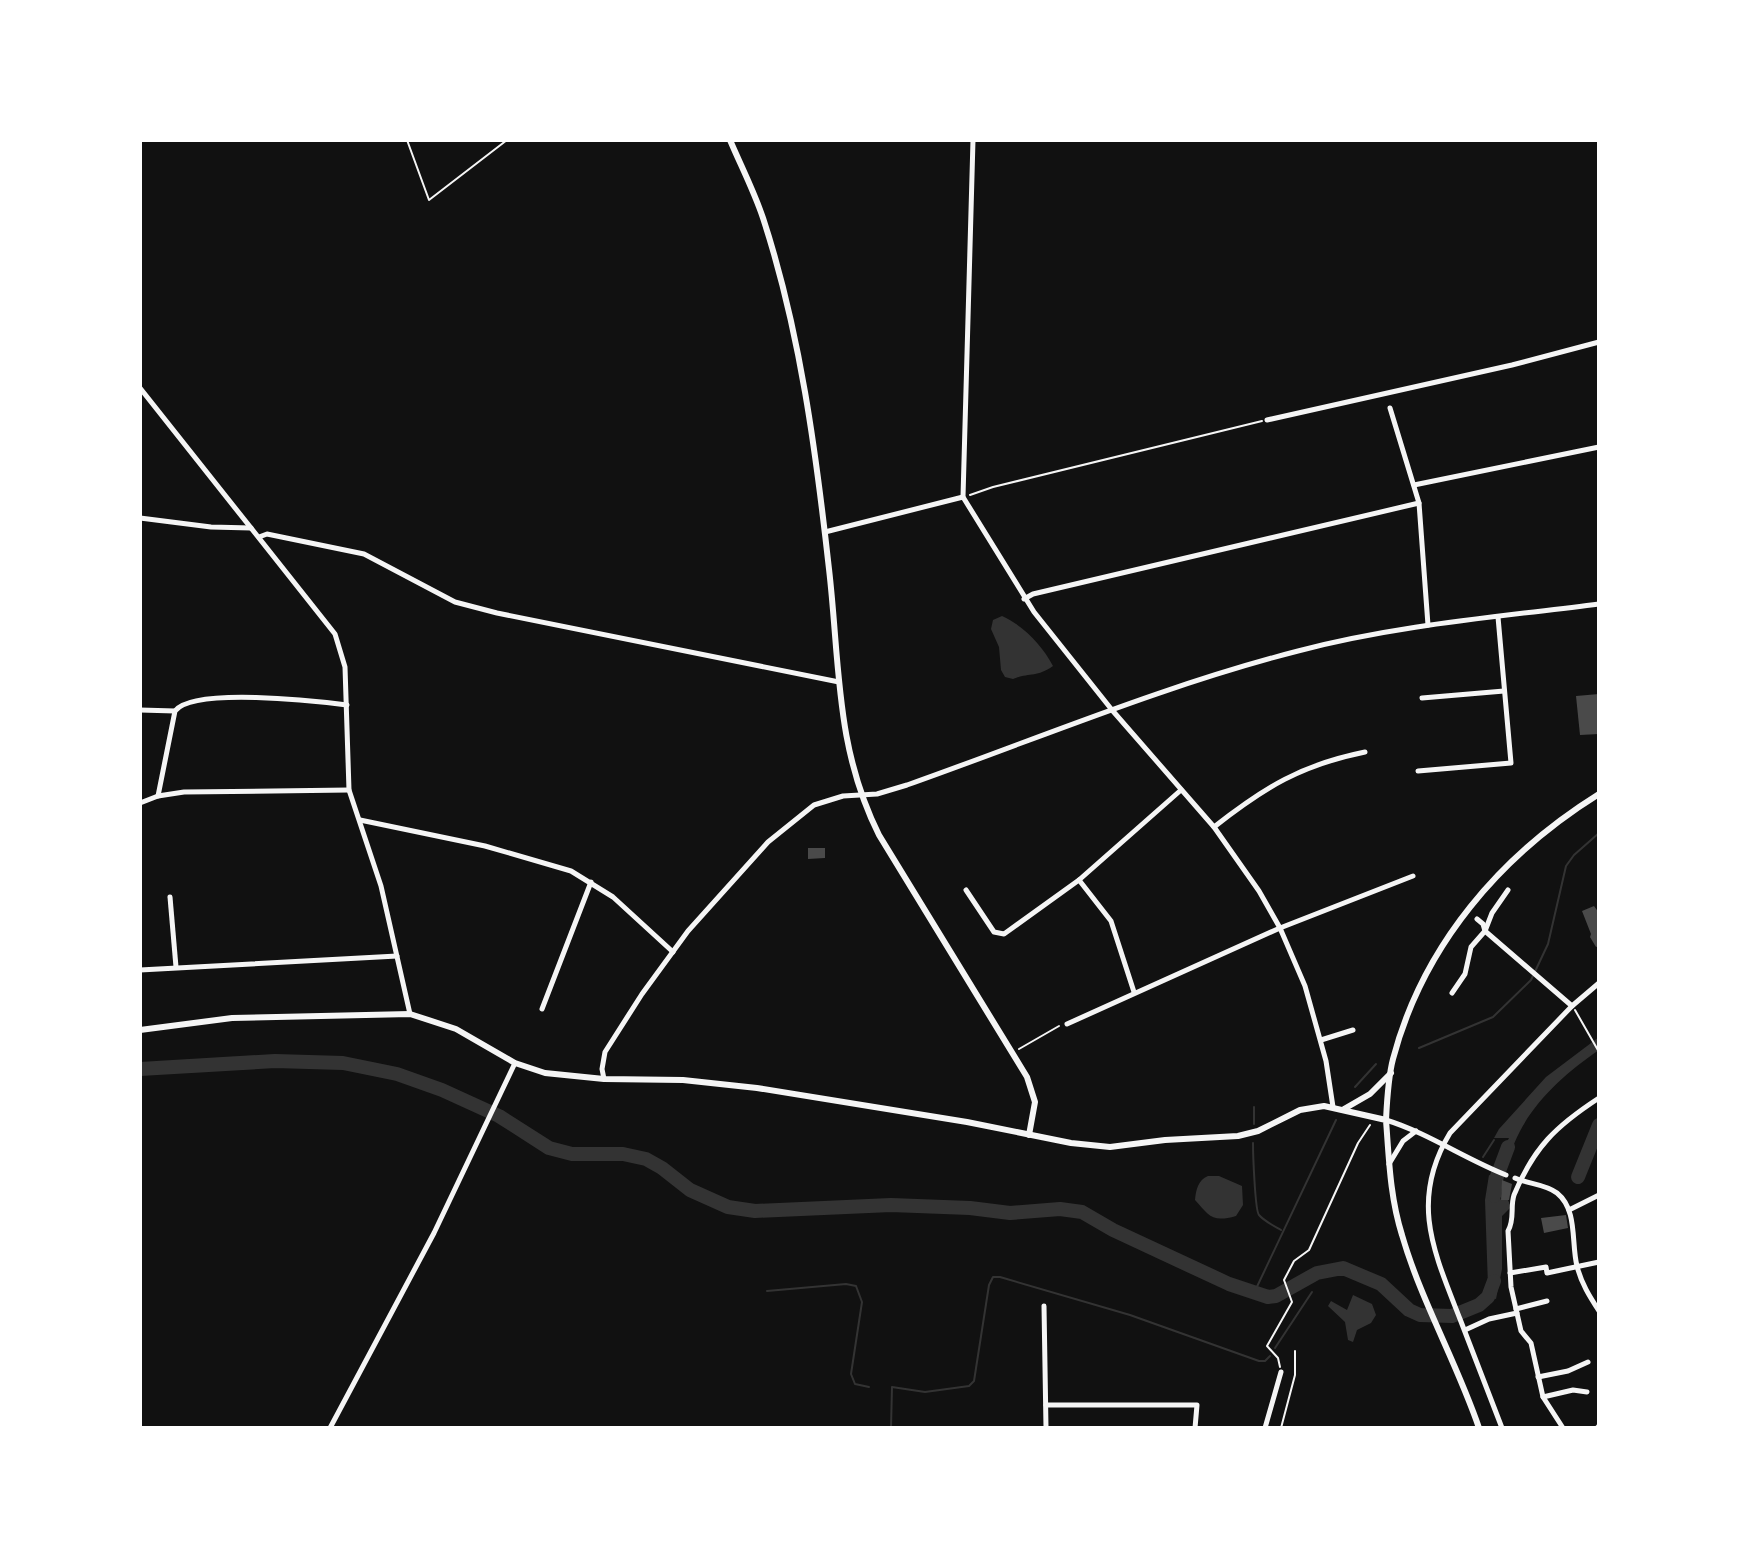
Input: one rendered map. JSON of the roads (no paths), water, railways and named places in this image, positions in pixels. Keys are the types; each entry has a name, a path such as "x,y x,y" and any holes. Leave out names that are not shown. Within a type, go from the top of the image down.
{"main road":[{"path":"730,140 763,216 791,320 825,532 845,737 861,796 879,835 1027,1077 1035,1102 1029,1135"},
{"path":"1479,1428 1466,1388 1402,1235 1389,1165 1386,1120 1391,1073 1403,1031 1426,977 1475,900 1526,846 1599,794"},
{"path":"140,1030 232,1018 410,1014 464,1032 515,1063 545,1073 604,1079 683,1080 757,1088 1110,1147 1238,1136 1258,1131 1300,1110 1333,1107 1386,1120"},
{"path":"1344,1109 1370,1094 1391,1073"}],"street":[{"path":"973,140 963,497 1024,599 1112,710 1240,861 1280,928 1305,986 1321,1040 1333,1107"},
{"path":"1267,420 1512,365 1599,342"},
{"path":"140,388 335,634 345,667 349,790 381,886 410,1014"},
{"path":"1390,408 1419,503 1428,625"},
{"path":"1414,485 1599,447"},
{"path":"825,532 963,497"},
{"path":"1024,599 1033,594 1419,503"},
{"path":"140,518 211,527 251,528"},
{"path":"259,537 267,534 364,554 455,602 497,613 839,682"},
{"path":"604,1079 605,1052 673,952 716,898 789,823 814,805 843,796 861,796 907,785 1112,710 1274,657 1405,627 1599,604"},
{"path":"1418,771 1511,763 1498,616"},
{"path":"1422,698 1504,691"},
{"path":"158,796 175,711 179,706 195,700 239,698 300,698 347,705"},
{"path":"140,710 175,711"},
{"path":"1214,827 1243,804 1291,774 1365,752"},
{"path":"140,803 158,796 184,792 349,790"},
{"path":"966,890 988,925 999,935 1017,926 1079,880 1181,790"},
{"path":"359,820 485,846 550,864 591,882 613,897 673,952"},
{"path":"1067,1024 1280,928 1413,876"},
{"path":"1079,880 1111,921 1134,992"},
{"path":"542,1009 591,882"},
{"path":"1452,993 1465,974 1471,947 1485,931 1492,913 1508,890"},
{"path":"170,897 176,967"},
{"path":"1477,919 1485,931 1572,1006"},
{"path":"140,970 397,956"},
{"path":"1502,1428 1439,1266 1428,1221 1430,1180 1450,1133 1572,1006 1599,983"},
{"path":"1321,1040 1353,1030"},
{"path":"330,1428 434,1233 515,1063"},
{"path":"1563,1428 1543,1397 1531,1343 1521,1331 1510,1273 1508,1231 1513,1223 1513,1205 1528,1163 1538,1148 1580,1110 1599,1098"},
{"path":"1386,1120 1416,1131 1506,1175"},
{"path":"1389,1165 1399,1145 1416,1131"},
{"path":"1515,1178 1549,1188 1569,1210 1582,1283 1599,1311"},
{"path":"1569,1210 1599,1195"},
{"path":"1510,1273 1546,1267 1547,1273 1599,1262"},
{"path":"1465,1330 1547,1301"},
{"path":"1044,1306 1046,1428"},
{"path":"1538,1377 1568,1371 1588,1362"},
{"path":"1265,1428 1281,1372"},
{"path":"1543,1397 1573,1390 1587,1392"},
{"path":"1046,1405 1197,1405 1195,1428"}],"lane":[{"path":"1281,1428 1292,1394 1295,1351"}],"waterway":[{"path":"1419,1048 1493,1017 1531,980 1548,944 1566,866 1599,833"},
{"path":"140,1069 275,1061 343,1063 397,1074 499,1116 549,1148 572,1154 623,1154 646,1159 690,1190 728,1207 755,1211 891,1205 1010,1213 1060,1209 1082,1212 1113,1230 1229,1284 1268,1297 1276,1296 1317,1273 1343,1268 1381,1284 1409,1310 1420,1315 1452,1316 1479,1305 1488,1297 1494,1281"},
{"path":"1355,1087 1376,1064"},
{"path":"1254,1107 1254,1124"},
{"path":"1254,1293 1336,1120"},
{"path":"1578,1177 1599,1125"},
{"path":"1483,1157 1494,1140"},
{"path":"1253,1143 1259,1215 1281,1230"},
{"path":"1494,1196 1496,1179 1508,1147"},
{"path":"891,1428 892,1387 925,1392 969,1386 974,1381 989,1285 993,1277 1130,1315 1259,1361 1265,1361 1270,1356"},
{"path":"767,1291 846,1284 856,1286 862,1302 851,1374 855,1384 869,1387"},
{"path":"1275,1348 1312,1292"}]}
